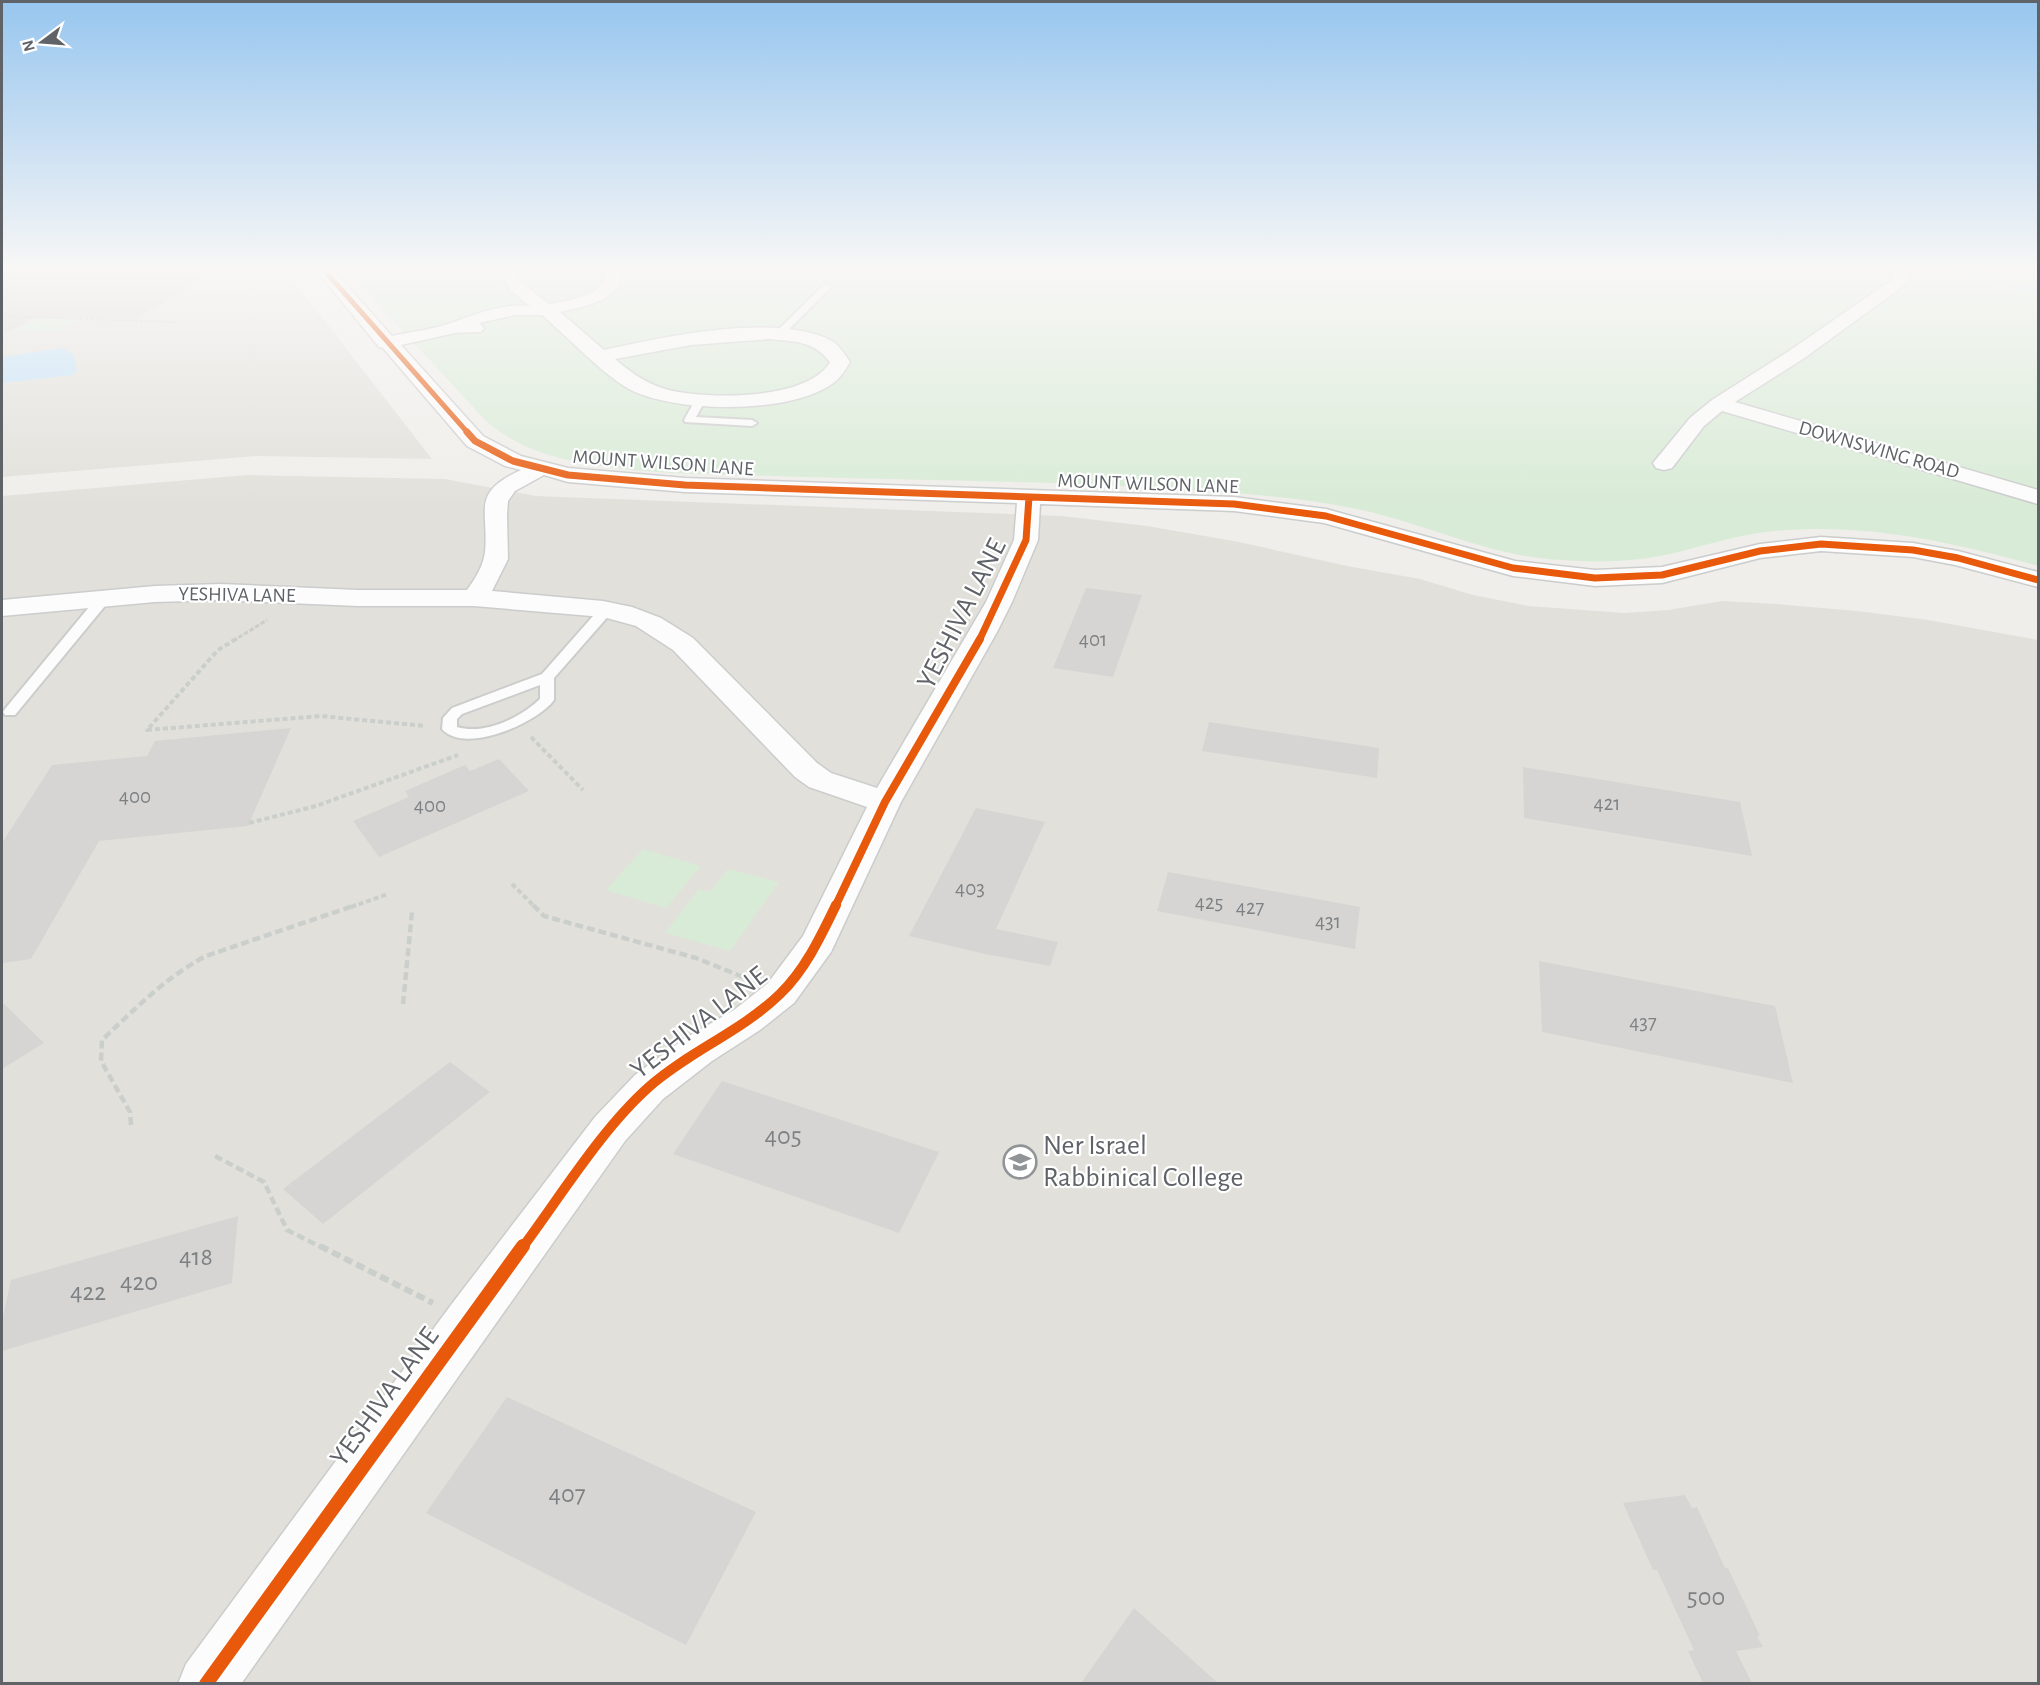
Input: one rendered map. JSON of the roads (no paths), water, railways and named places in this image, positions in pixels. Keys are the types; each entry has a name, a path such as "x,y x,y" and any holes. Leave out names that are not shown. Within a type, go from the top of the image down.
{"street":[{"name":"MOUNT WILSON LANE","path":"392,350 475,441 493,452 539,469 568,476 633,483 1234,504 1298,512 1376,528 1482,561 1566,576 1623,578 1662,575 1760,551 1821,544 1913,550 1958,558 2038,580"},
{"path":"593,350 626,378 647,389 677,397 747,400 797,392 820,383 838,368 840,363 833,350"},
{"path":"601,356 633,350"},
{"path":"1664,464 1697,422 1719,404 1804,350"},
{"name":"DOWNSWING ROAD","path":"1719,404 2038,496"},
{"path":"474,598 490,574 497,553 495,503 499,494 504,488 539,469"},
{"name":"YESHIVA LANE","path":"206,1683 610,1129 649,1087 698,1050 747,1020 776,998 818,943 885,802 984,632 999,602 1026,540 1029,497"},
{"name":"YESHIVA LANE","path":"2,608 104,598 221,592 358,598 474,598 606,610 639,618 664,630 683,644 806,771 820,780 885,802"}],"lane":[{"path":"701,399 689,420 752,423"},
{"path":"10,712 104,598"},
{"path":"548,677 547,700 534,714 482,733 469,735 450,729 450,718 457,711 548,677 606,610"}],"water":[{"path":"65,350 73,354 77,370 73,375 2,383 2,357"}],"place":[{"name":"Ner Israel Rabbinical College","path":"1020,1162"}]}
